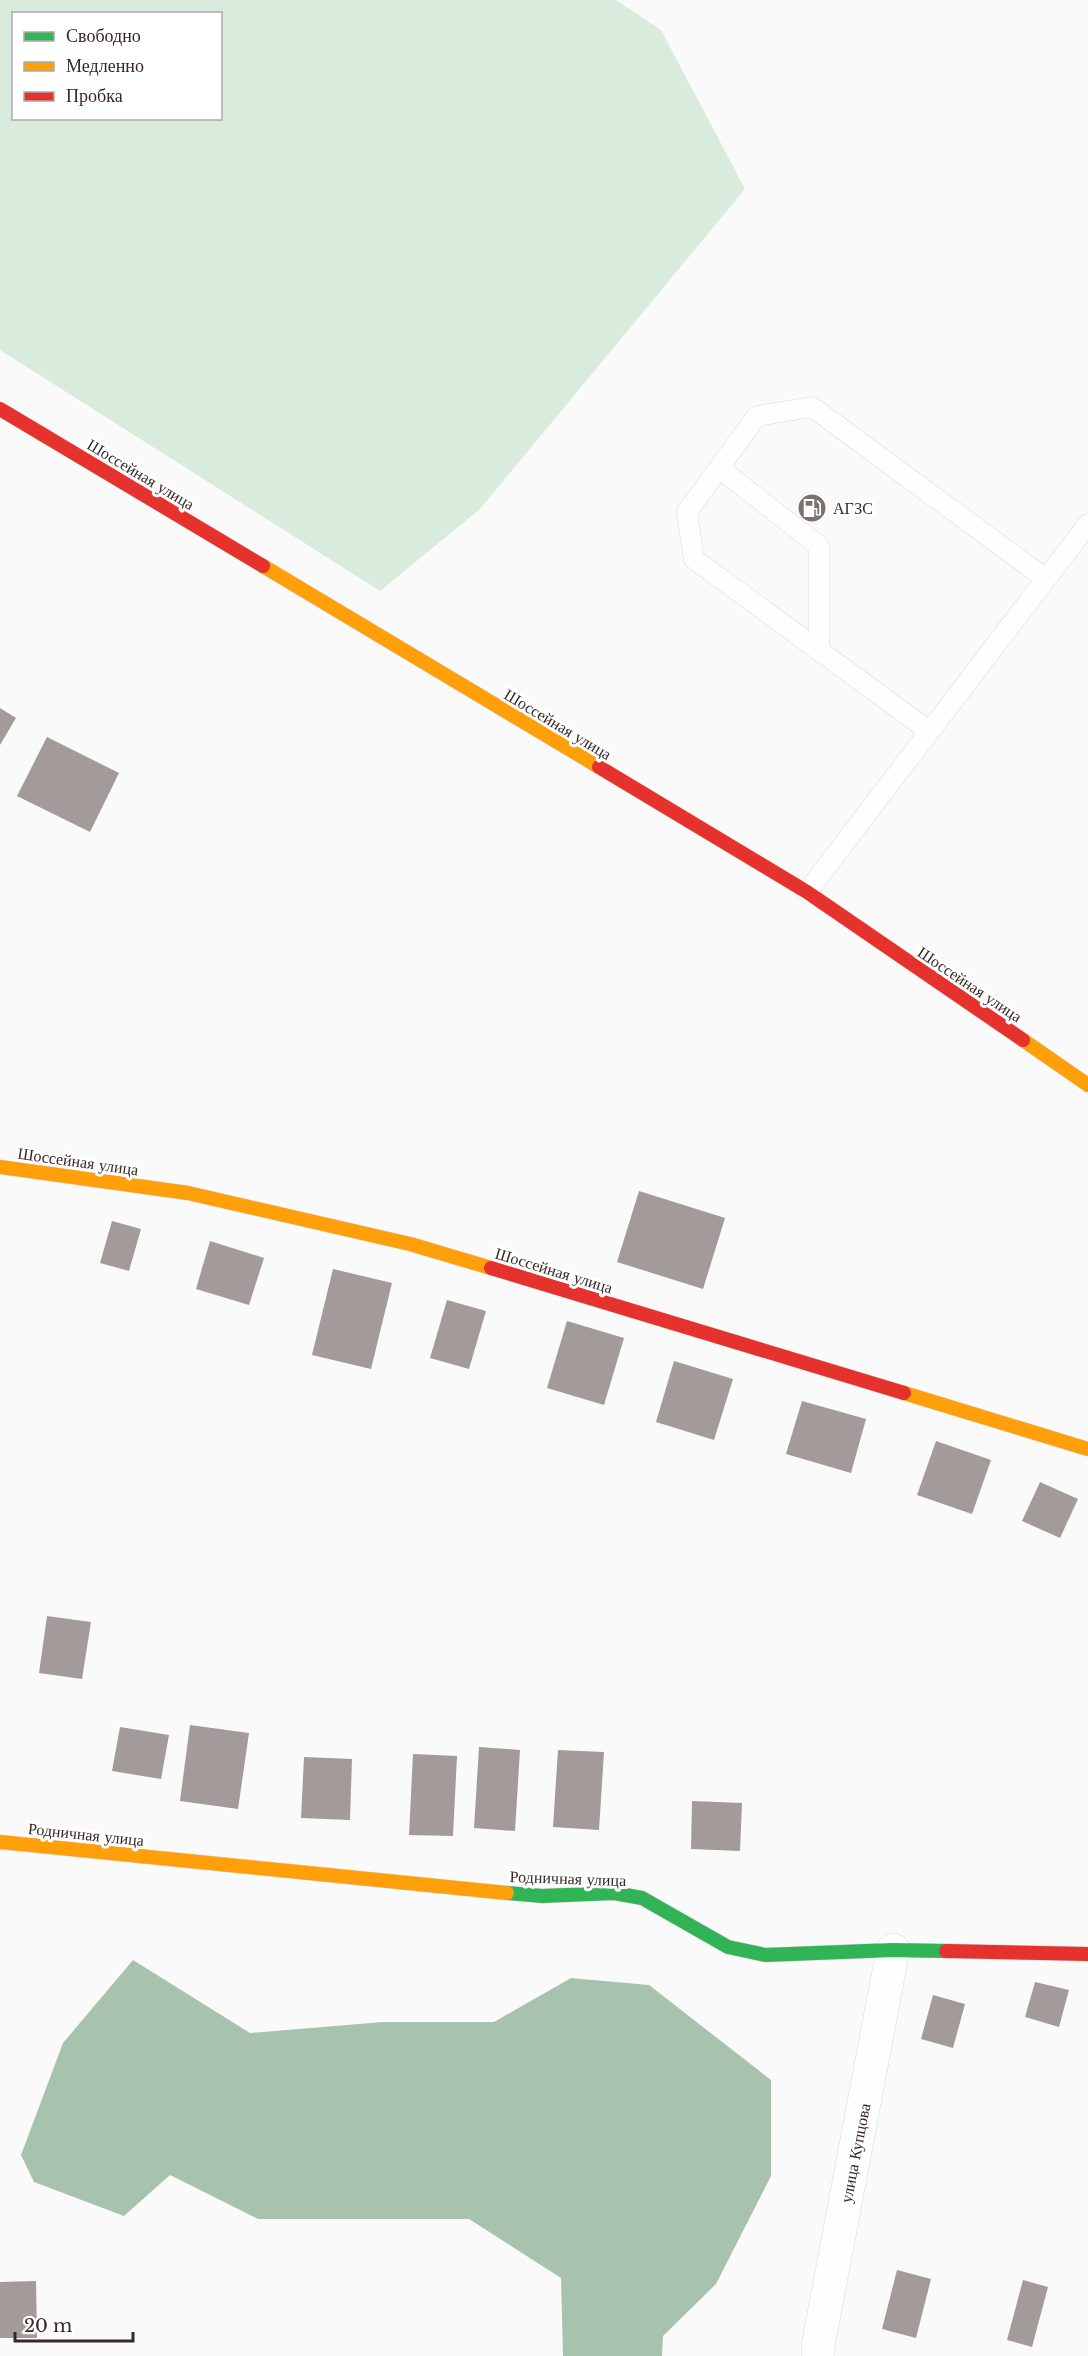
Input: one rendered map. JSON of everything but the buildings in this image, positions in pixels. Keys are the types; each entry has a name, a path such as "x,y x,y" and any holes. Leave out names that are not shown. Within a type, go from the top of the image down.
{"street":[{"name":"Шоссейная улица","path":"0,409 807,892 1088,1085"},
{"name":"Шоссейная улица","path":"0,1167 188,1193 410,1244 1088,1449"},
{"name":"Родничная улица","path":"0,1842 542,1896 614,1893 642,1898 728,1947 765,1955 894,1950 1088,1954"},
{"name":"улица Купцова","path":"818,2356 820,2335 894,1950"}],"lane":[{"path":"929,731 694,559 687,513 757,416 812,407 1046,579"},
{"path":"719,468 819,546 819,651"},
{"path":"807,892 1088,524"}],"shaded area":[{"path":"0,0 616,0 661,30 745,189 480,509 380,591 0,350"},
{"path":"133,1960 250,2033 383,2022 494,2022 571,1978 649,1985 771,2080 771,2176 716,2284 663,2336 662,2356 563,2356 561,2278 469,2219 258,2219 170,2175 124,2216 34,2182 21,2155 63,2043"}],"traffic: fast":[{"path":"507,1893 542,1896 614,1893 642,1898 728,1947 765,1955 893,1950 946,1951"}],"traffic: slow":[{"path":"263,566 599,767"},
{"path":"1023,1040 1088,1085"},
{"path":"0,1167 188,1193 410,1244 491,1268"},
{"path":"904,1393 1088,1449"},
{"path":"0,1842 507,1893"}],"traffic: jam":[{"path":"0,409 263,566"},
{"path":"599,767 807,892 1023,1040"},
{"path":"491,1268 904,1393"},
{"path":"946,1951 1088,1954"}],"place":[{"name":"АГЗС","path":"812,508"}]}
